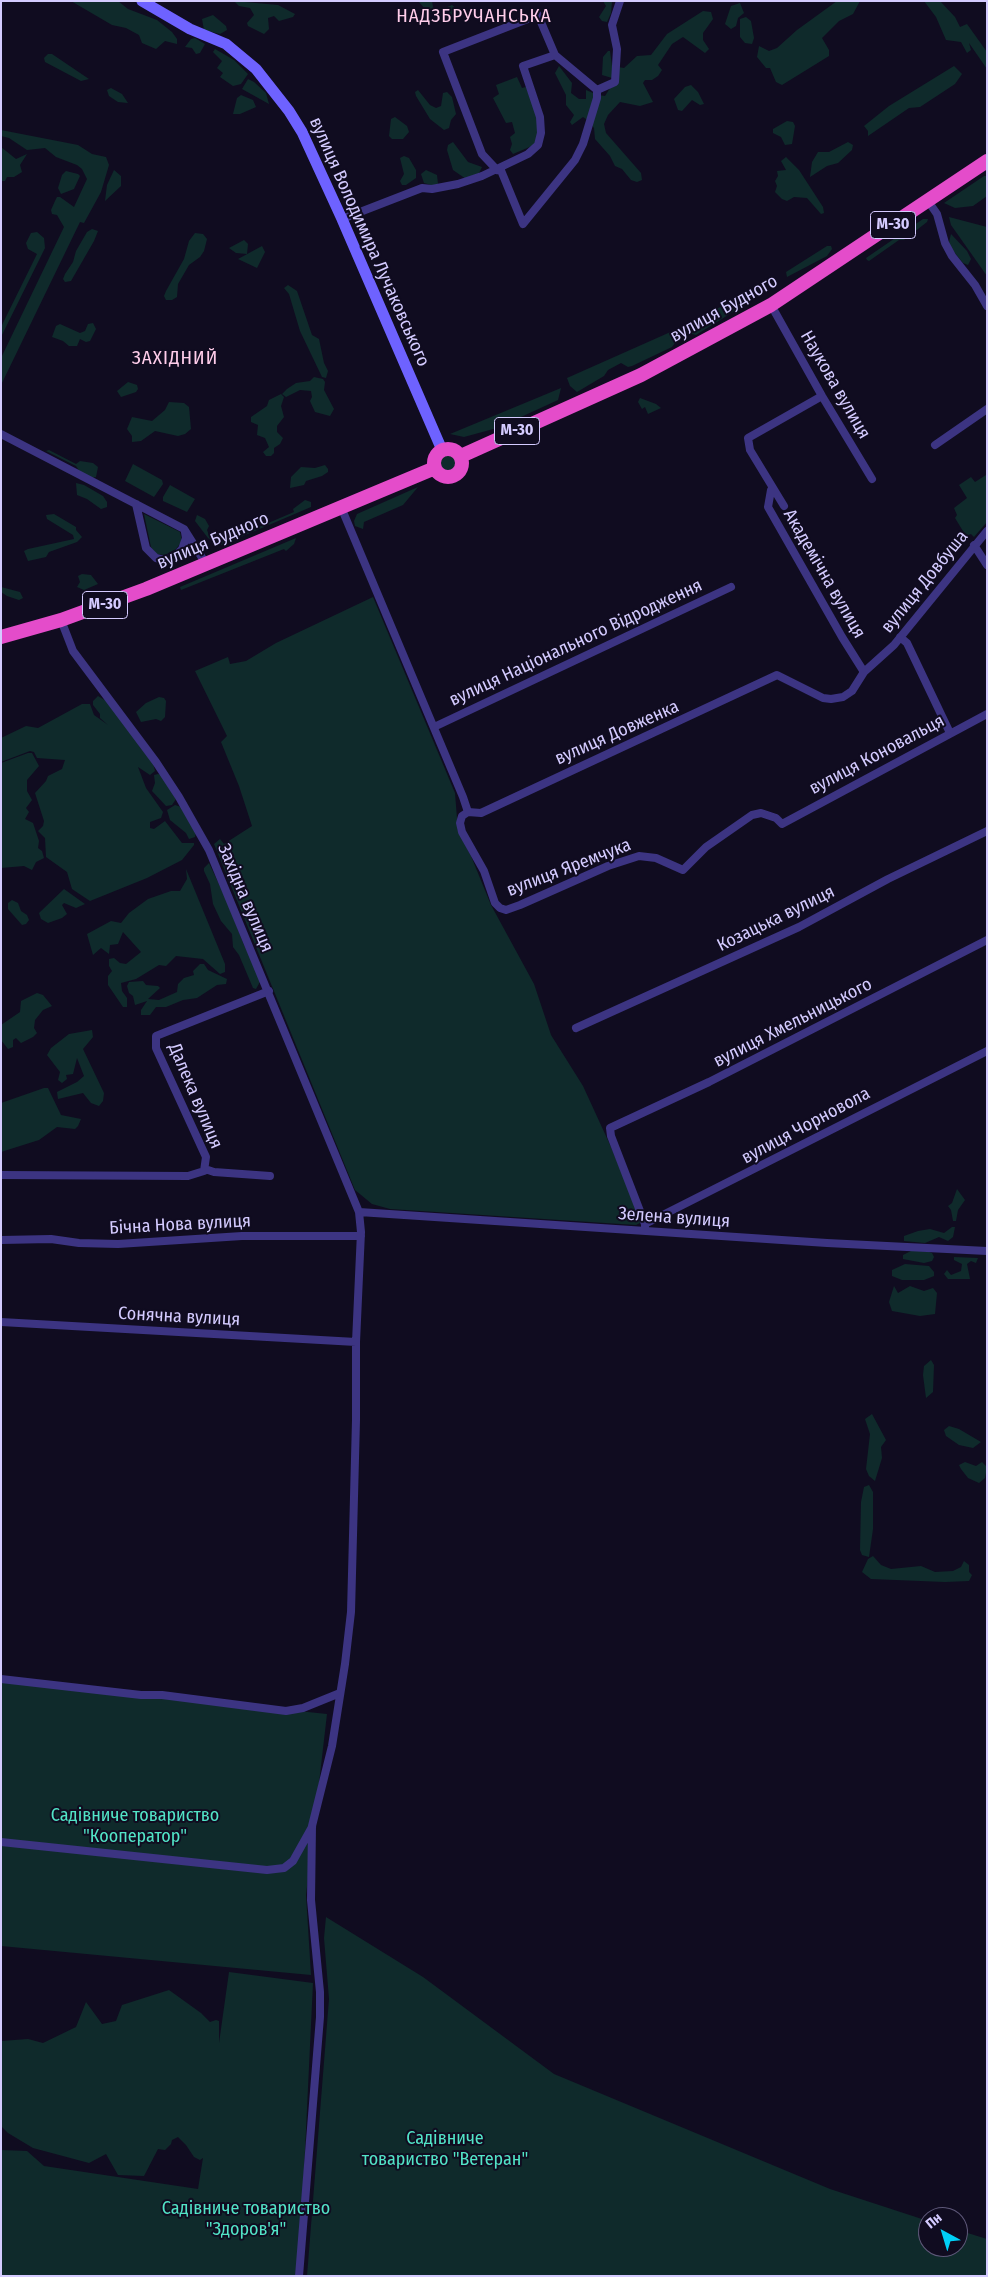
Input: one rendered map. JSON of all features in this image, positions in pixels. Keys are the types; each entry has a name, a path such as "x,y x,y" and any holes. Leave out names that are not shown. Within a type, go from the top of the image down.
{"highway":[{"name":"вулиця Будного","path":"461,456 642,375 772,305 987,161"},
{"path":"442,450 454,450 461,456 461,468 452,476 442,475 435,468 436,456 442,450"},
{"name":"вулиця Будного","path":"1,637 61,620 206,564 435,468"}],"main road":[{"name":"вулиця Володимира Лучаковського","path":"142,1 190,29 226,44 256,69 289,111 302,132 342,219 442,450"}],"street":[{"path":"597,90 614,82 617,49 612,25 620,1"},
{"path":"538,16 555,55 597,90 597,98 583,144 575,160 524,224 499,169 482,154 443,52 538,16"},
{"path":"342,219 422,188 432,189 458,184 499,169 528,154 538,145 541,133 540,117 523,66 555,55"},
{"path":"928,201 937,214 945,243 952,256 975,285 987,306"},
{"name":"Наукова вулиця","path":"772,305 822,396 872,479"},
{"path":"784,506 750,450 748,438 822,396"},
{"path":"935,445 987,409"},
{"path":"1,434 184,529 206,564"},
{"name":"Академічна вулиця","path":"773,488 768,507 864,672"},
{"path":"136,504 146,548 156,558 164,560 174,557 182,549 186,538 184,529"},
{"path":"341,507 468,812"},
{"name":"вулиця Довбуша","path":"777,675 823,698 843,697 852,691 864,672 900,637 987,531"},
{"path":"974,545 987,565"},
{"name":"вулиця Національного Відродження","path":"434,727 731,587"},
{"name":"Західна вулиця","path":"61,620 73,651 142,742 191,816 208,850 269,991 359,1212 361,1236 356,1342 351,1612 332,1746 312,1826"},
{"path":"900,637 907,643 950,733"},
{"name":"вулиця Довженка","path":"468,812 481,813 777,675"},
{"name":"вулиця Коновальця","path":"782,824 987,714"},
{"name":"вулиця Яремчука","path":"468,812 462,816 460,823 484,871 495,903 506,910 608,866 639,856 656,858 683,870 706,847 752,815 761,814 776,818 782,824"},
{"name":"Козацька вулиця","path":"576,1028 799,927 888,879 987,831"},
{"name":"вулиця Хмельницького","path":"645,1227 611,1136 610,1128 709,1082 987,940"},
{"name":"Далека вулиця","path":"1,1175 188,1176 198,1174 205,1169 206,1157 156,1048 156,1036 269,991"},
{"name":"вулиця Чорновола","path":"645,1227 987,1050"},
{"name":"Далека вулиця","path":"205,1169 214,1172 270,1176"},
{"name":"Зелена вулиця","path":"359,1212 645,1227 987,1251"},
{"name":"Бічна Нова вулиця","path":"1,1240 51,1239 79,1243 118,1244 242,1236 361,1236"},
{"name":"Сонячна вулиця","path":"1,1322 356,1342"},
{"path":"1,1680 141,1695 162,1695 286,1711 303,1708 340,1693"},
{"path":"1,1842 267,1870 284,1868 293,1861 312,1826"},
{"path":"299,2276 320,2017 320,1992 311,1900 312,1826"}],"green space":[{"path":"71,1 118,1 128,9 157,20 172,32 177,39 177,44 165,41 156,49 142,43 139,35 126,28 112,25"},
{"path":"234,1 278,5 295,14 293,17 279,21 274,16 268,18 269,29 264,34 248,26 247,23 254,15 250,8 239,6"},
{"path":"418,1 432,1 433,7 438,11 452,5 457,9 451,19 444,22 435,14 428,12"},
{"path":"603,1 612,2 611,13 607,22 602,21 599,17 606,6"},
{"path":"837,1 860,1 853,14 839,21 822,38 829,50 829,56 782,85 776,82 770,68 766,68 757,57 759,46 769,51 777,48 797,30"},
{"path":"924,1 940,1 955,17 960,27 967,24 987,52 987,69 969,43 971,50 967,53 961,42 946,40 936,17"},
{"path":"740,3 744,13 738,18 736,26 731,29 725,24 731,6"},
{"path":"703,11 711,12 713,19 703,33 703,40 709,49 705,53 683,37 672,44 658,65 662,70 658,76 652,80 645,80 643,83 653,102 640,106 620,102 608,115 604,124 606,133 641,173 642,180 637,182 631,180 622,169 615,166 610,156 595,139 594,128 589,121 583,117 572,125 570,122 574,115 566,105 566,95 555,73 559,66 572,83 571,93 579,99 586,99 586,90 605,96 612,85 612,78 602,75 603,57 608,51 610,51 612,66 624,68 637,56 651,55 667,34"},
{"path":"213,15 226,26 227,30 220,34 204,30 202,19"},
{"path":"746,17 751,21 754,38 752,44 745,43 740,37 740,19"},
{"path":"195,38 205,44 200,53 196,54 192,48 185,47 191,39"},
{"path":"215,49 234,60 248,74 241,84 233,86 220,77 223,73 217,68 222,61 213,52"},
{"path":"48,54 52,54 89,79 81,81 45,62 44,58"},
{"path":"954,66 962,74 955,84 920,107 909,108 868,136 868,131 864,126 889,106"},
{"path":"517,77 522,88 526,87 539,117 539,143 513,154 510,150 512,144 510,137 515,133 512,122 506,123 493,98 499,94 496,85"},
{"path":"248,79 266,93 269,104 242,89"},
{"path":"691,85 698,92 704,104 700,105 692,100 682,111 678,110 674,99 685,87"},
{"path":"111,88 122,94 128,103 118,102 109,96 107,90"},
{"path":"418,90 430,105 436,108 441,106 443,93 447,92 452,97 456,114 451,120 449,128 444,130 430,119 416,96 415,92"},
{"path":"241,95 253,100 256,107 240,114 233,114 237,98"},
{"path":"395,117 407,126 409,132 403,139 392,139 389,136 391,119"},
{"path":"787,121 793,122 795,126 792,144 785,145 781,137 773,133 773,129"},
{"path":"1,130 78,145 92,154 106,157 109,165 101,192 84,223 80,222 1,385 1,358 64,227 57,215 52,214 51,210 57,197 60,197 74,207 87,179 82,169 77,165 56,157 45,148 27,150 9,138 1,136"},
{"path":"453,142 468,162 482,167 478,175 466,179 453,170 447,150 448,145"},
{"path":"848,142 853,145 852,150 838,163 827,166 810,177 812,162 818,152 829,152"},
{"path":"1,147 16,159 27,154 20,165 22,172 14,177 7,177 5,181 1,181"},
{"path":"404,156 409,158 416,170 416,178 406,185 402,185 400,181 404,174 400,158"},
{"path":"786,157 799,170 823,207 824,213 821,214 807,198 794,197 787,201 775,192 777,171 786,170 781,161"},
{"path":"114,170 121,176 121,186 105,201 107,185"},
{"path":"426,170 437,175 438,184 435,186 424,183 421,174"},
{"path":"66,171 80,176 74,189 61,194 58,188 62,175"},
{"path":"984,176 987,176 987,196 973,206 955,208 944,203"},
{"path":"949,217 987,227 987,276 951,225"},
{"path":"923,219 928,219 927,222 904,240 899,240 869,261 867,260 866,258"},
{"path":"92,229 98,231 94,241 71,281 65,282 63,279 73,262 76,251 87,232"},
{"path":"37,232 44,238 45,248 1,337 1,327 37,254 28,249 26,243 31,233"},
{"path":"195,233 203,234 207,239 204,251 200,257 189,265 178,284 177,297 172,300 166,300 164,296 166,291 184,259 189,241"},
{"path":"951,234 967,251 971,259 968,265 963,263 951,248 949,242"},
{"path":"244,240 248,244 247,254 236,253 229,248"},
{"path":"262,246 265,252 257,268 238,259"},
{"path":"827,246 831,246 832,249 827,256 787,277 786,272"},
{"path":"288,285 297,291 312,335 319,339 324,363 328,371 326,378 322,377 300,331 289,294 284,288"},
{"path":"758,288 762,288 765,292 696,335 685,332 683,326"},
{"path":"93,323 96,329 90,341 86,342 80,339 77,346 69,346 63,341 52,337 56,326 60,324 80,333 85,331 88,324"},
{"path":"675,330 679,338 672,347 632,366 628,367 621,363 577,392 570,386 567,378"},
{"path":"314,377 323,379 325,382 324,390 334,409 330,416 315,412 310,401 312,397 311,391 300,390 286,397 282,394 296,383 310,381"},
{"path":"128,382 137,385 138,389 136,392 121,397 117,391"},
{"path":"561,388 558,400 497,428 464,437 450,434"},
{"path":"281,394 284,397 281,406 284,417 277,426 277,432 283,438 280,444 274,448 274,453 271,456 266,456 263,452 269,447 265,438 257,435 258,425 251,422 251,417 267,406 269,400"},
{"path":"640,398 661,408 648,414 645,407 642,409 638,402"},
{"path":"169,402 184,403 189,407 191,429 185,434 178,436 155,431 141,441 132,442 132,436 127,429 132,417 152,421 165,410"},
{"path":"49,450 76,464 80,461 93,463 98,467 96,477 92,478 80,472 76,466 46,451"},
{"path":"445,454 451,454 456,459 454,468 445,470 440,465 440,459"},
{"path":"133,464 162,480 163,484 154,497 125,481"},
{"path":"325,465 328,472 322,476 306,481 304,485 290,488 291,477 301,467 315,468"},
{"path":"986,475 987,522 974,537 971,534 966,536 955,518 957,515 954,508 967,498 959,485 971,477 975,482"},
{"path":"76,483 84,485 103,496 107,502 107,507 101,509 87,499 77,495"},
{"path":"170,485 195,499 187,512 163,501 163,497"},
{"path":"418,487 403,505 364,522 363,529 355,526 354,521 357,514"},
{"path":"305,500 311,502 311,507 222,545 208,538 195,521 197,515 205,519 209,526 207,530 209,535 219,536 226,541 294,512 293,509"},
{"path":"54,514 76,527 76,530 82,537 77,542 49,552 46,557 28,561 24,551 28,549 74,539 73,535 47,519 46,515"},
{"path":"144,514 180,532 182,541 176,549 165,555 156,554 151,547"},
{"path":"296,538 294,544 286,551 284,549 181,590 180,587"},
{"path":"82,574 91,575 98,584 84,590 77,587 80,582 78,576"},
{"path":"1,587 20,592 23,598 19,600 7,596 1,592"},
{"path":"373,597 455,793 458,831 471,856 491,905 534,984 551,1035 583,1086 611,1147 642,1222 636,1225 390,1209 372,1204 355,1190 214,844 220,839 224,844 252,826 239,786 221,742 227,736 195,671 228,657 230,664 246,661 276,643"},
{"path":"98,696 113,705 136,734 139,746 153,763 155,771 150,775 138,767 146,788 163,812 161,818 150,822 150,828 154,829 165,821 182,843 194,843 194,845 182,860 147,878 90,901 72,889 67,872 46,857 45,838 38,831 43,826 44,821 35,793 48,776 62,769 65,760 37,758 34,752 30,751 1,762 1,738 26,726 38,728 82,704 90,704 94,715 108,725 100,718 100,714 93,705 93,701"},
{"path":"159,697 164,698 166,701 165,717 161,721 156,719 141,722 136,712 146,703"},
{"path":"32,753 39,766 27,780 27,791 32,800 26,808 29,812 25,819 33,823 39,841 38,848 42,851 44,858 36,862 32,870 24,866 1,868 1,763"},
{"path":"154,775 161,775 176,799 172,805 166,806 152,791 155,783"},
{"path":"175,805 181,807 196,833 195,837 189,839 186,833 170,820 167,810"},
{"path":"209,863 244,945 260,976 261,980 256,989 253,988 239,955 233,947 232,934 221,921 213,904 210,884 204,871 204,868"},
{"path":"186,869 225,964 225,972 220,974 203,959 176,956 166,966 159,965 136,979 121,983 122,991 127,998 127,1007 123,1007 108,985 108,976 112,971 109,966 109,959 114,958 120,963 126,964 141,952 123,932 118,944 110,945 109,954 101,948 93,955 87,934 111,921 121,923 129,913 148,899 171,891 180,891 187,879"},
{"path":"64,889 85,904 76,908 64,903 62,905 67,914 62,918 48,923 41,919 39,913"},
{"path":"12,900 18,903 21,911 27,915 29,920 26,924 22,925 8,909 8,903"},
{"path":"200,964 204,964 208,970 227,979 226,984 217,985 197,998 183,1000 166,1007 156,1007 150,1015 141,1015 141,1010 147,1001 135,1005 133,996 129,993 127,986 129,982 143,981 146,985 158,986 160,988 148,999 159,1000 177,992 178,984 184,978 194,975 193,971"},
{"path":"37,993 43,995 52,1006 43,1010 35,1020 34,1028 37,1033 33,1037 21,1043 16,1038 13,1040 13,1047 8,1049 1,1040 1,1025 20,1012 21,1001"},
{"path":"92,1030 93,1037 83,1049 104,1093 103,1101 99,1106 91,1103 83,1093 58,1099 57,1092 77,1082 84,1076 77,1058 73,1074 66,1075 67,1079 62,1083 58,1080 60,1072 47,1055 51,1048 69,1034"},
{"path":"48,1088 61,1115 81,1119 78,1126 75,1129 57,1127 39,1140 1,1152 1,1103"},
{"path":"957,1189 965,1200 958,1210 956,1221 953,1221 951,1210 948,1206 952,1203"},
{"path":"955,1227 953,1237 948,1241 939,1237 925,1243 904,1241 904,1236 918,1231 930,1229 944,1233"},
{"path":"917,1248 932,1253 934,1257 932,1261 924,1263 903,1259 903,1255"},
{"path":"954,1257 978,1258 976,1263 971,1261 967,1264 970,1279 948,1279 944,1274 947,1270 951,1275 961,1271 962,1264 954,1260"},
{"path":"905,1264 929,1266 934,1272 934,1276 924,1280 902,1280 892,1276 892,1270"},
{"path":"894,1286 898,1293 910,1286 924,1291 933,1288 937,1293 935,1314 920,1316 892,1311 889,1302"},
{"path":"931,1360 934,1365 933,1392 926,1398 923,1375 924,1366"},
{"path":"872,1414 886,1440 881,1447 882,1458 875,1481 869,1476 866,1469 870,1434 865,1419"},
{"path":"949,1426 959,1429 981,1442 973,1448 959,1445 946,1436 944,1430"},
{"path":"965,1462 976,1466 982,1462 987,1467 985,1478 979,1483 968,1478 959,1465"},
{"path":"869,1485 873,1492 873,1529 869,1557 862,1555 860,1550 861,1502 864,1487"},
{"path":"873,1556 881,1565 891,1569 921,1566 935,1572 953,1571 961,1567 964,1561 969,1565 969,1572 972,1575 969,1581 945,1582 871,1579 862,1572 868,1559"},
{"name":"Садівниче товариство \"Кооператор\"","path":"1,1680 327,1714 306,1895 311,1975 1,1946"},
{"name":"Садівниче товариство \"Ветеран\"","path":"326,1917 423,1977 554,2074 830,2189 918,2218 918,2257 968,2257 968,2233 987,2239 987,2276 307,2276 329,1999 324,1938"},
{"name":"Садівниче товариство \"Здоров'я\"","path":"229,1972 313,1983 299,2276 1,2276 1,2150 27,2151 44,2166 198,2189 203,2158 200,2160 194,2157 178,2137 172,2140 165,2150 158,2149 144,2176 118,2175 106,2154 89,2163 33,2148 8,2133 1,2126 1,2041 28,2039 43,2043 76,2027 86,2002 102,2024 116,2021 122,2005 169,1990 201,2013 210,2022 219,2021 219,2043"}],"district":[{"name":"НАДЗБРУЧАНСЬКА","path":"474,17"},
{"name":"ЗАХІДНИЙ","path":"175,359"}]}
